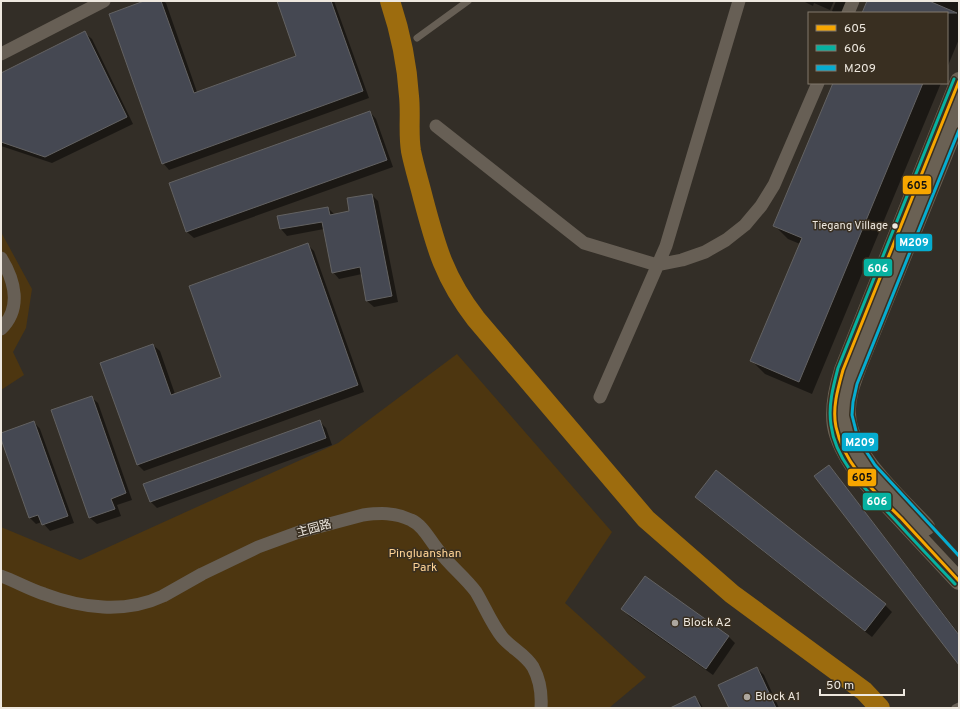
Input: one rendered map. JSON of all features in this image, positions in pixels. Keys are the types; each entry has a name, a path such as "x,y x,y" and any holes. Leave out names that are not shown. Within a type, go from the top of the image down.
{"main road":[{"path":"959,81 843,370 836,391 834,410 836,427 841,446 853,466 959,581"},
{"path":"959,118 852,383 847,415 853,441 871,468 959,563"}],"street":[{"path":"1,54 104,1"},
{"path":"600,397 666,246 739,1"},
{"path":"848,12 853,1"},
{"path":"436,126 584,243 657,265 682,260 705,252 726,240 745,225 761,206 774,185 818,84"},
{"path":"1,258 11,277 14,300 10,318 1,329"},
{"name":"主园路","path":"1,576 39,592 66,601 110,608 139,605 151,602 241,554 277,539 363,515 375,513 397,515 411,520 419,525 446,560 467,581 476,593 500,635 532,665 541,686 541,708"}],"lane":[{"path":"417,38 468,1"},
{"path":"955,708 959,706"}],"green space":[{"path":"1,232 32,289 26,328 13,352 24,375 1,390"},
{"name":"Pingluanshan Park","path":"457,354 612,532 565,603 646,677 609,708 1,708 1,527 80,560 338,443"}],"building":[{"path":"144,1 161,1 194,93 296,56 277,1 331,1 363,91 162,164 109,14"},
{"path":"867,1 929,1 957,13 948,12 862,12"},
{"path":"85,31 127,117 45,157 1,142 1,73"},
{"path":"833,84 923,84 799,382 750,361 802,238 773,226"},
{"path":"370,111 387,160 186,232 169,183"},
{"path":"372,194 392,296 366,301 360,267 332,273 322,222 280,229 277,216 328,207 330,215 349,211 347,198"},
{"path":"308,243 358,385 137,465 100,363 153,344 171,395 221,377 189,286"},
{"path":"92,396 126,493 111,499 115,509 89,518 51,410"},
{"path":"320,420 326,438 150,502 143,484"},
{"path":"34,421 68,516 42,525 38,515 29,518 1,439 1,433"},
{"path":"829,465 959,635 959,665 814,476"},
{"path":"716,470 886,604 865,631 695,497"},
{"name":"Block A2","path":"645,576 729,636 706,669 621,609"},
{"name":"Block A1","path":"757,667 776,708 729,708 718,685"},
{"path":"695,696 701,708 670,708"}],"waterway":[{"path":"390,1 400,36 407,72 410,103 411,151 442,262 465,304 476,319 646,519 732,594 864,691 880,708"}],"transit line":[{"name":"606","path":"954,79 838,368 833,389 830,418 834,440 847,466 856,478 955,584"},
{"name":"605","path":"959,81 843,370 836,398 835,413 836,427 840,441 853,466 871,488 959,581"},
{"name":"M209","path":"959,130 857,384 852,415 858,439 875,465 959,556"}],"place":[{"name":"Tiegang Village","path":"895,226"},
{"name":"Block A2","path":"675,623"},
{"name":"Block A1","path":"747,697"}]}
